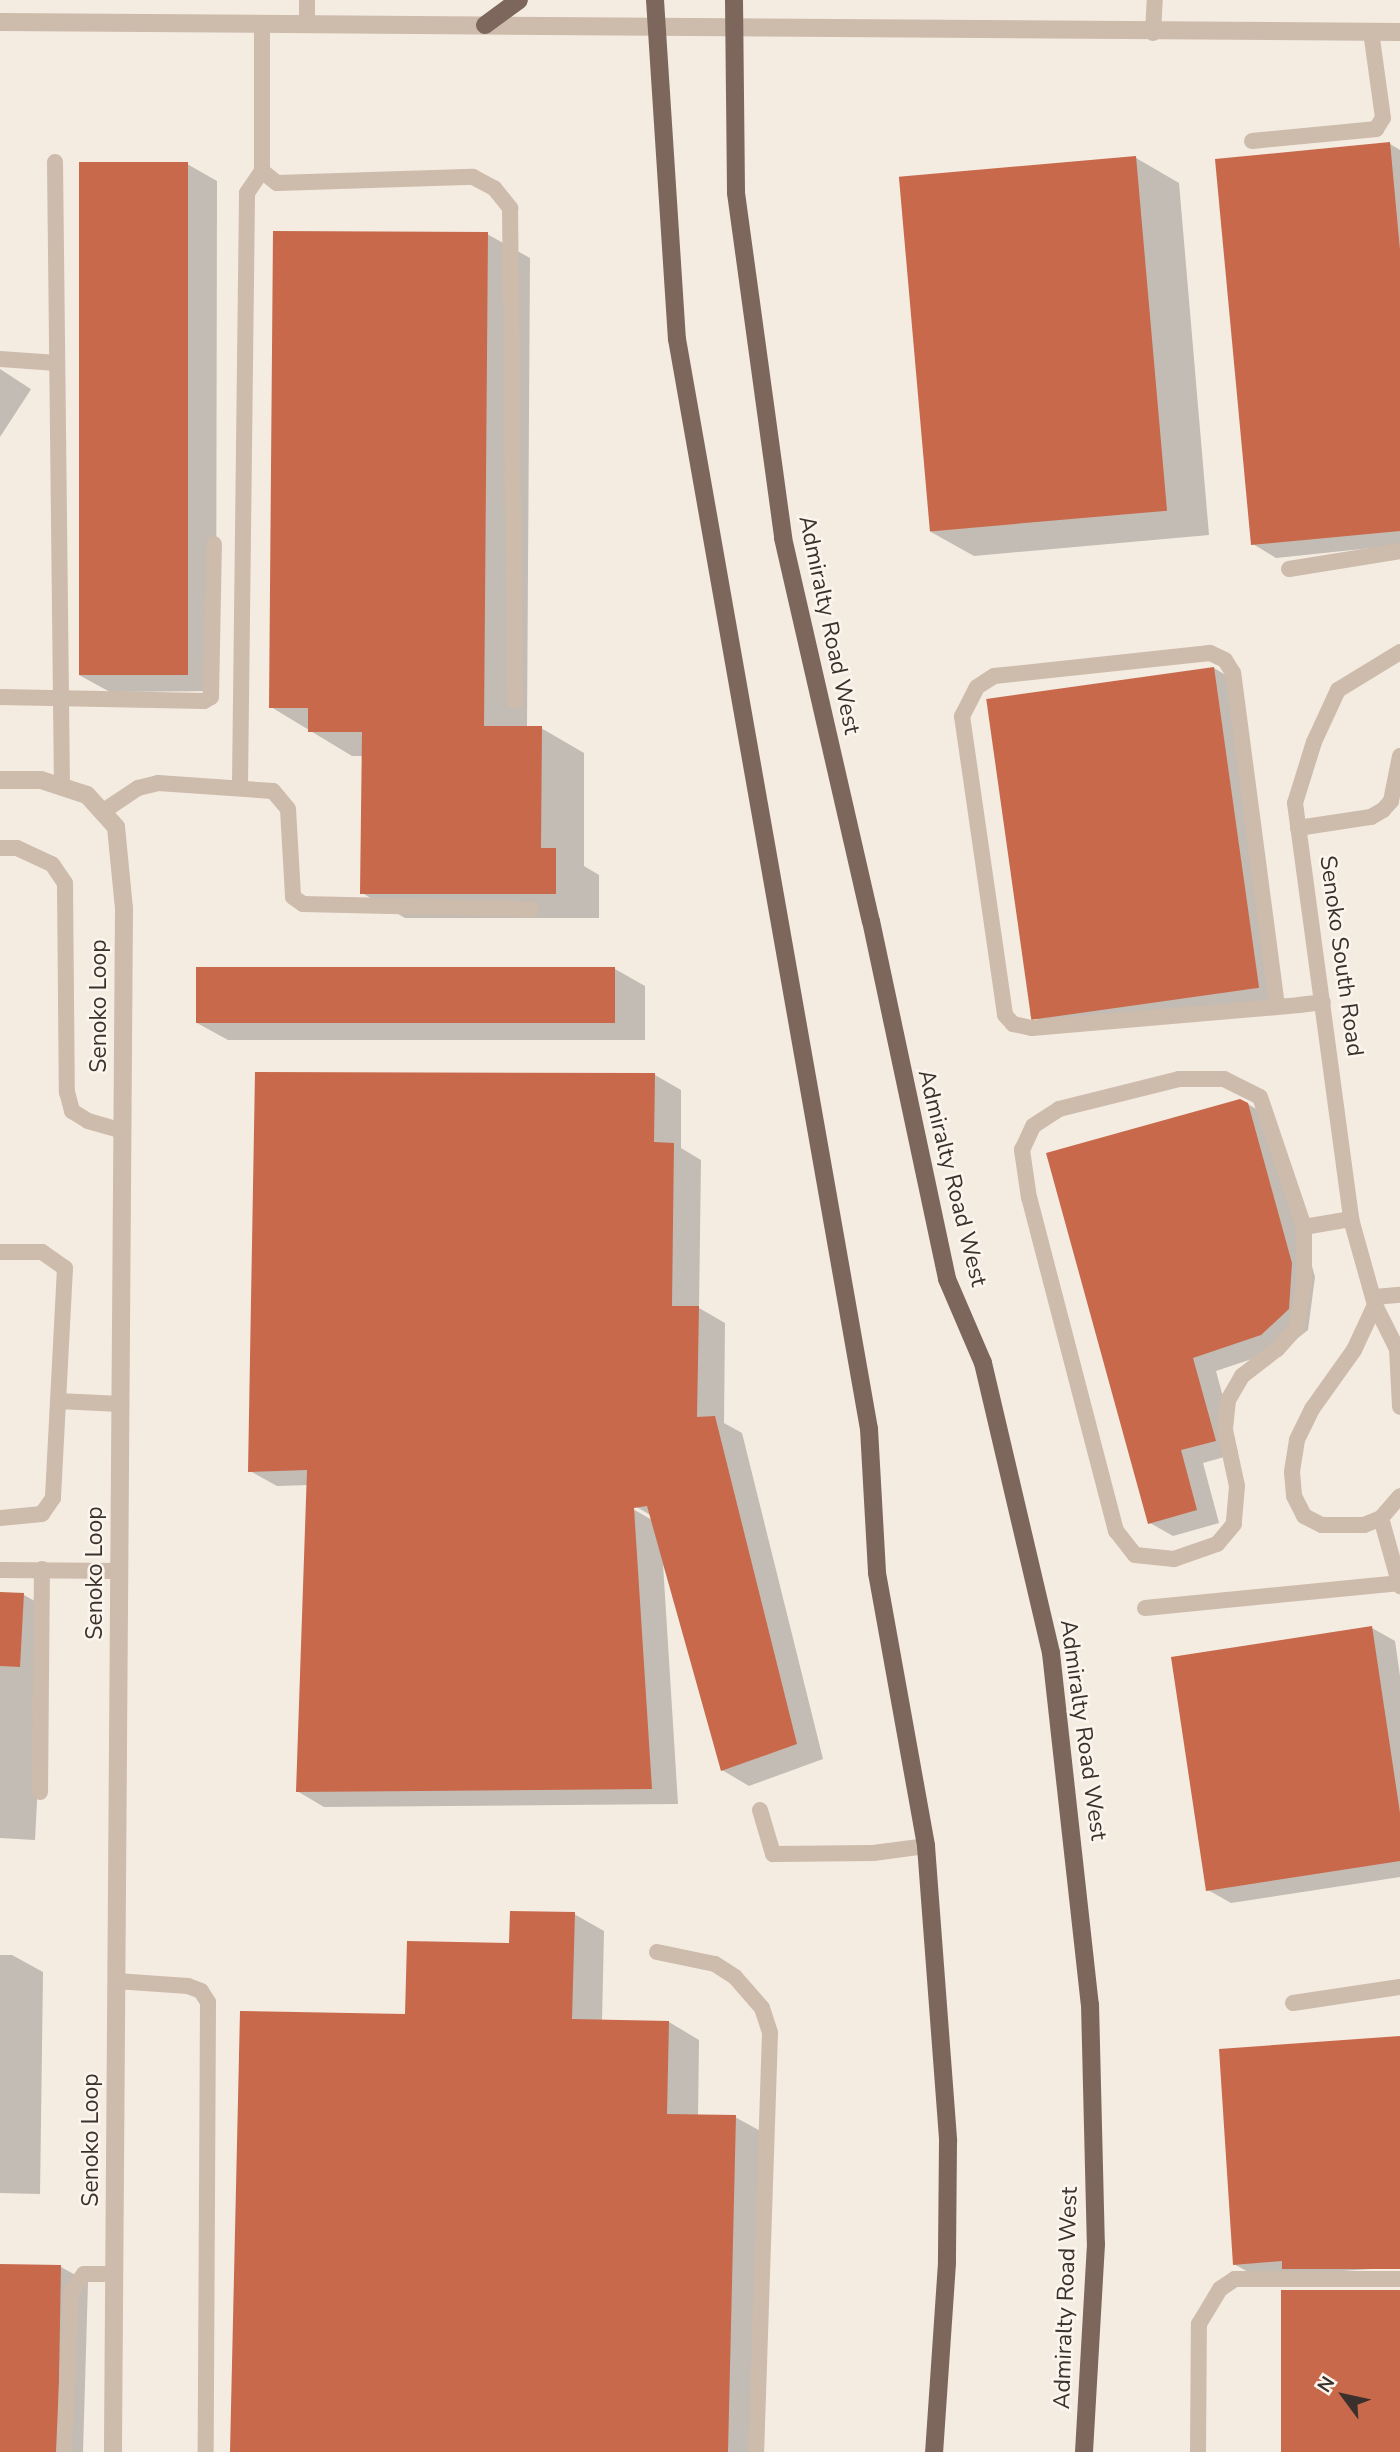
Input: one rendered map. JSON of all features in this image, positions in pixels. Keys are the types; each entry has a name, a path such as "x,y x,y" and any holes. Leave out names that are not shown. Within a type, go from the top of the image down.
{"main road":[{"path":"485,25 519,0"},
{"path":"655,0 654,25 677,339 869,1429 877,1573 926,1846 948,2141 947,2263 934,2452"},
{"name":"Admiralty Road West","path":"734,0 732,31 736,193 783,538 947,1279 983,1363 1051,1653 1090,2004 1096,2244 1084,2452"}],"street":[{"path":"0,22 654,25 732,31 1400,32"},
{"name":"Senoko Loop","path":"0,780 41,780 88,795 116,827 124,908 113,2452"}],"lane":[{"path":"307,0 307,23"},
{"path":"1153,33 1155,0"},
{"path":"240,785 247,194 262,171 262,25"},
{"path":"1252,141 1376,130 1383,118 1371,32"},
{"path":"55,162 62,787"},
{"path":"262,171 277,183 292,184 473,177 494,188 510,208 515,701"},
{"path":"0,359 57,363"},
{"path":"0,697 204,701 211,697 214,544"},
{"path":"1289,569 1400,551"},
{"name":"Senoko South Road","path":"1400,652 1338,690 1314,742 1294,803 1351,1219 1375,1301 1399,1349 1400,1408"},
{"path":"1276,1006 1233,673 1225,660 1210,653 995,676 977,687 962,716 1005,1015 1013,1024 1032,1028 1323,1002"},
{"path":"1298,828 1371,817 1383,810 1391,801 1400,756"},
{"path":"102,812 138,788 158,783 240,785 273,791 288,809 293,897 303,904 531,909"},
{"path":"0,848 17,849 52,864 65,883 67,1092 72,1111 88,1121 122,1131"},
{"path":"1179,1079 1224,1079 1242,1085 1259,1097 1304,1227 1304,1281 1297,1326 1277,1349 1242,1376 1228,1400 1224,1430 1237,1486 1234,1524 1217,1544 1174,1559 1135,1555 1116,1531 1104,1492 1029,1198 1022,1150 1033,1126 1059,1109 1179,1079"},
{"path":"1304,1227 1351,1219"},
{"path":"0,1252 42,1252 65,1268 52,1498 42,1514 0,1518"},
{"path":"1400,1295 1375,1301 1354,1350 1312,1409 1297,1440 1292,1472 1294,1496 1304,1516 1322,1525 1364,1525 1381,1518 1400,1496"},
{"path":"58,1401 121,1404"},
{"path":"1144,1608 1399,1584 1381,1518"},
{"path":"40,1792 43,1569"},
{"path":"0,1570 120,1571"},
{"path":"760,1810 774,1854 873,1853 926,1846"},
{"path":"657,1952 715,1964 735,1977 762,2008 770,2033 756,2452"},
{"path":"116,1981 188,1986 201,1991 208,2002 206,2452"},
{"path":"1293,2003 1400,1987"},
{"path":"64,2452 71,2291 84,2274 114,2274"},
{"path":"1198,2452 1199,2325 1220,2289 1235,2279 1400,2279"}],"building":[{"path":"1390,142 1400,250 1400,531 1251,545 1215,159"},
{"path":"1136,156 1167,511 930,531 899,177"},
{"path":"79,162 188,162 188,675 79,675"},
{"path":"273,231 488,232 484,726 542,726 541,848 556,848 556,894 360,894 362,732 308,732 308,708 269,708"},
{"path":"1214,667 1259,988 1031,1020 986,699"},
{"path":"196,967 615,967 615,1023 196,1023"},
{"path":"255,1072 655,1073 654,1142 674,1143 672,1306 699,1306 697,1417 715,1416 797,1744 721,1771 647,1506 634,1508 652,1789 296,1792 307,1470 248,1472"},
{"path":"1240,1099 1248,1103 1292,1263 1289,1309 1261,1335 1193,1358 1216,1441 1181,1450 1197,1510 1148,1524 1046,1153"},
{"path":"0,1592 24,1593 20,1667 0,1666"},
{"path":"1372,1626 1400,1813 1400,1861 1206,1891 1171,1657"},
{"path":"510,1911 575,1912 572,2019 669,2021 667,2114 736,2115 728,2452 230,2452 240,2011 405,2014 407,1941 509,1943"},
{"path":"1400,2036 1400,2269 1282,2269 1282,2261 1233,2265 1219,2049"},
{"path":"0,2264 61,2265 58,2452 0,2452"},
{"path":"1281,2290 1400,2290 1400,2452 1281,2452"}]}
